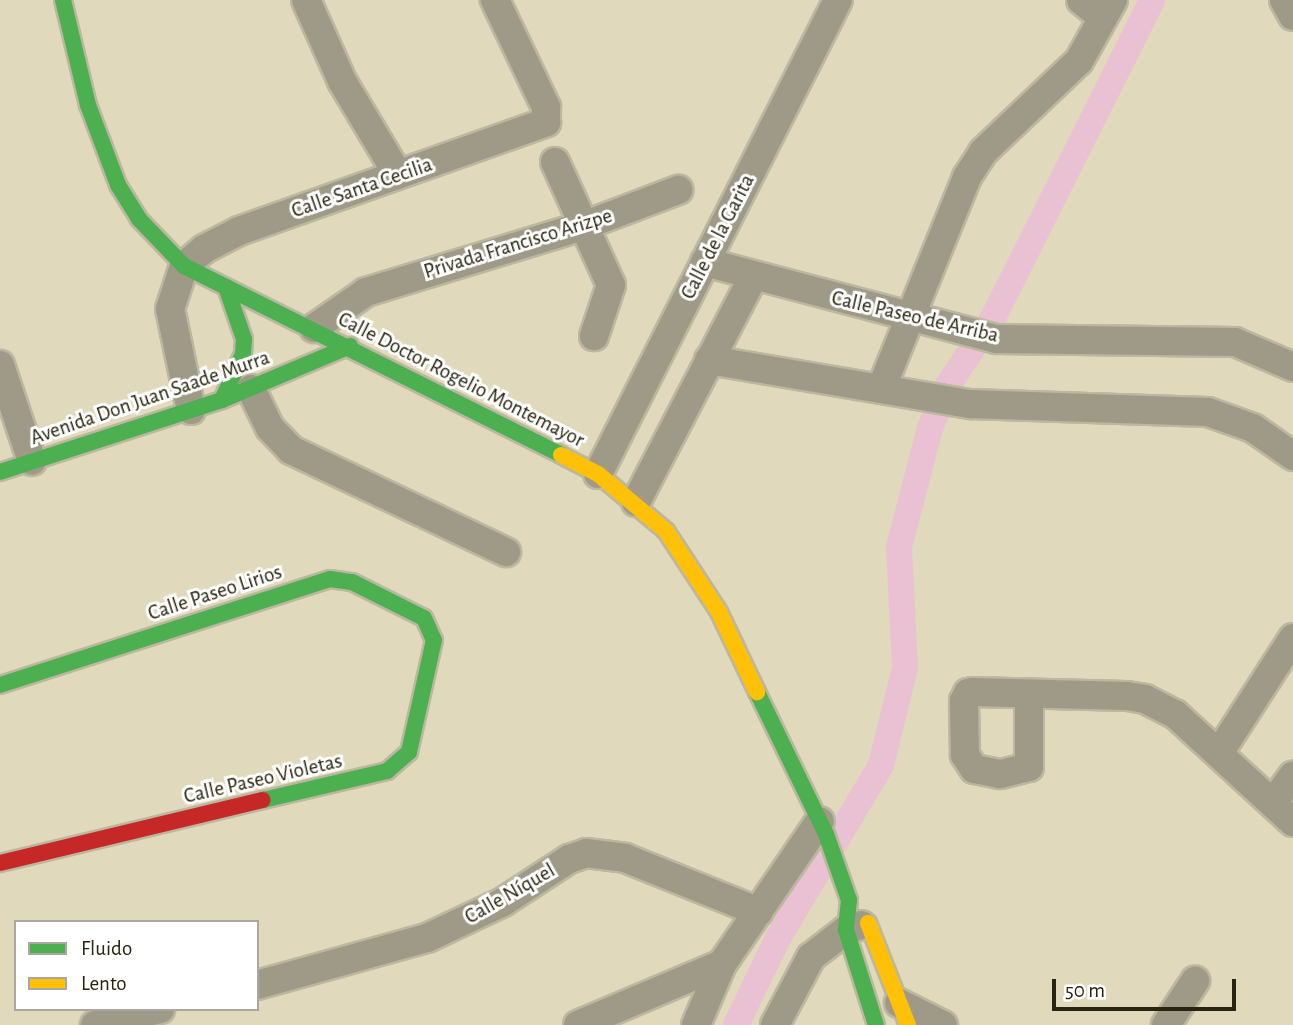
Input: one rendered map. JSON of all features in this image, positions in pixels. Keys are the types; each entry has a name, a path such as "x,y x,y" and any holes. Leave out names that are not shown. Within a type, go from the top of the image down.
{"street":[{"name":"Calle Doctor Rogelio Montemayor","path":"63,0 88,106 118,185 139,219 184,266 350,346 598,474 636,502 666,531 719,612 823,828 840,870 857,927"},
{"path":"306,0 342,81 398,175"},
{"name":"Calle Santa Cecilia","path":"184,266 204,249 239,231 546,122 546,107 495,0"},
{"name":"Calle de la Garita","path":"598,474 838,0"},
{"path":"881,389 967,177 984,152 1079,61 1108,9 1081,0"},
{"path":"1284,0 1293,16"},
{"path":"555,162 611,285 594,336"},
{"name":"Privada Francisco Arizpe","path":"314,328 356,296 583,226 678,190"},
{"name":"Calle Paseo de Arriba","path":"705,262 911,319 996,339 1235,342 1293,367"},
{"path":"184,266 170,309 191,410"},
{"path":"636,502 753,277"},
{"path":"222,400 243,355 244,339 226,287"},
{"path":"350,346 356,296"},
{"name":"Avenida Don Juan Saade Murra","path":"0,472 222,400 350,346"},
{"path":"709,360 970,404 1208,412 1253,428 1293,456"},
{"path":"0,365 32,460"},
{"path":"251,389 270,428 291,450 506,552"},
{"name":"Calle Paseo Lirios","path":"0,685 330,579 352,582 424,618 433,631"},
{"name":"Calle Paseo Violetas","path":"0,863 399,765 416,732 433,631"},
{"path":"1219,753 1293,638"},
{"path":"1029,694 1029,767 1000,774 982,772 968,763 965,696 1029,694 1145,699 1175,714 1283,813 1293,775"},
{"path":"696,1025 722,964 823,828"},
{"name":"Calle Níquel","path":"259,984 427,938 503,902 569,859 586,853 625,858 759,912"},
{"path":"857,927 904,1014 943,1025"},
{"path":"775,1025 811,957 857,927"},
{"path":"857,927 876,1025"},
{"path":"578,1025 722,964"},
{"path":"1166,1025 1195,981"},
{"path":"95,1025 152,1011"}],"waterway":[{"path":"736,1025 778,938 881,765 905,668 899,547 930,428 948,385 993,318 1152,0"}],"traffic: fast":[{"path":"63,0 88,105 118,185 139,219 184,266 561,455"},
{"path":"222,400 243,354 244,339 226,287"},
{"path":"0,472 222,400 350,346"},
{"path":"0,685 330,579 352,582 424,618 434,640 409,752 387,771 263,800"},
{"path":"757,692 826,834 849,900 846,930 876,1025"}],"traffic: slow":[{"path":"561,455 598,474 666,531 719,612 757,692"},
{"path":"868,923 908,1025"}],"traffic: jam":[{"path":"0,863 263,800"}]}
